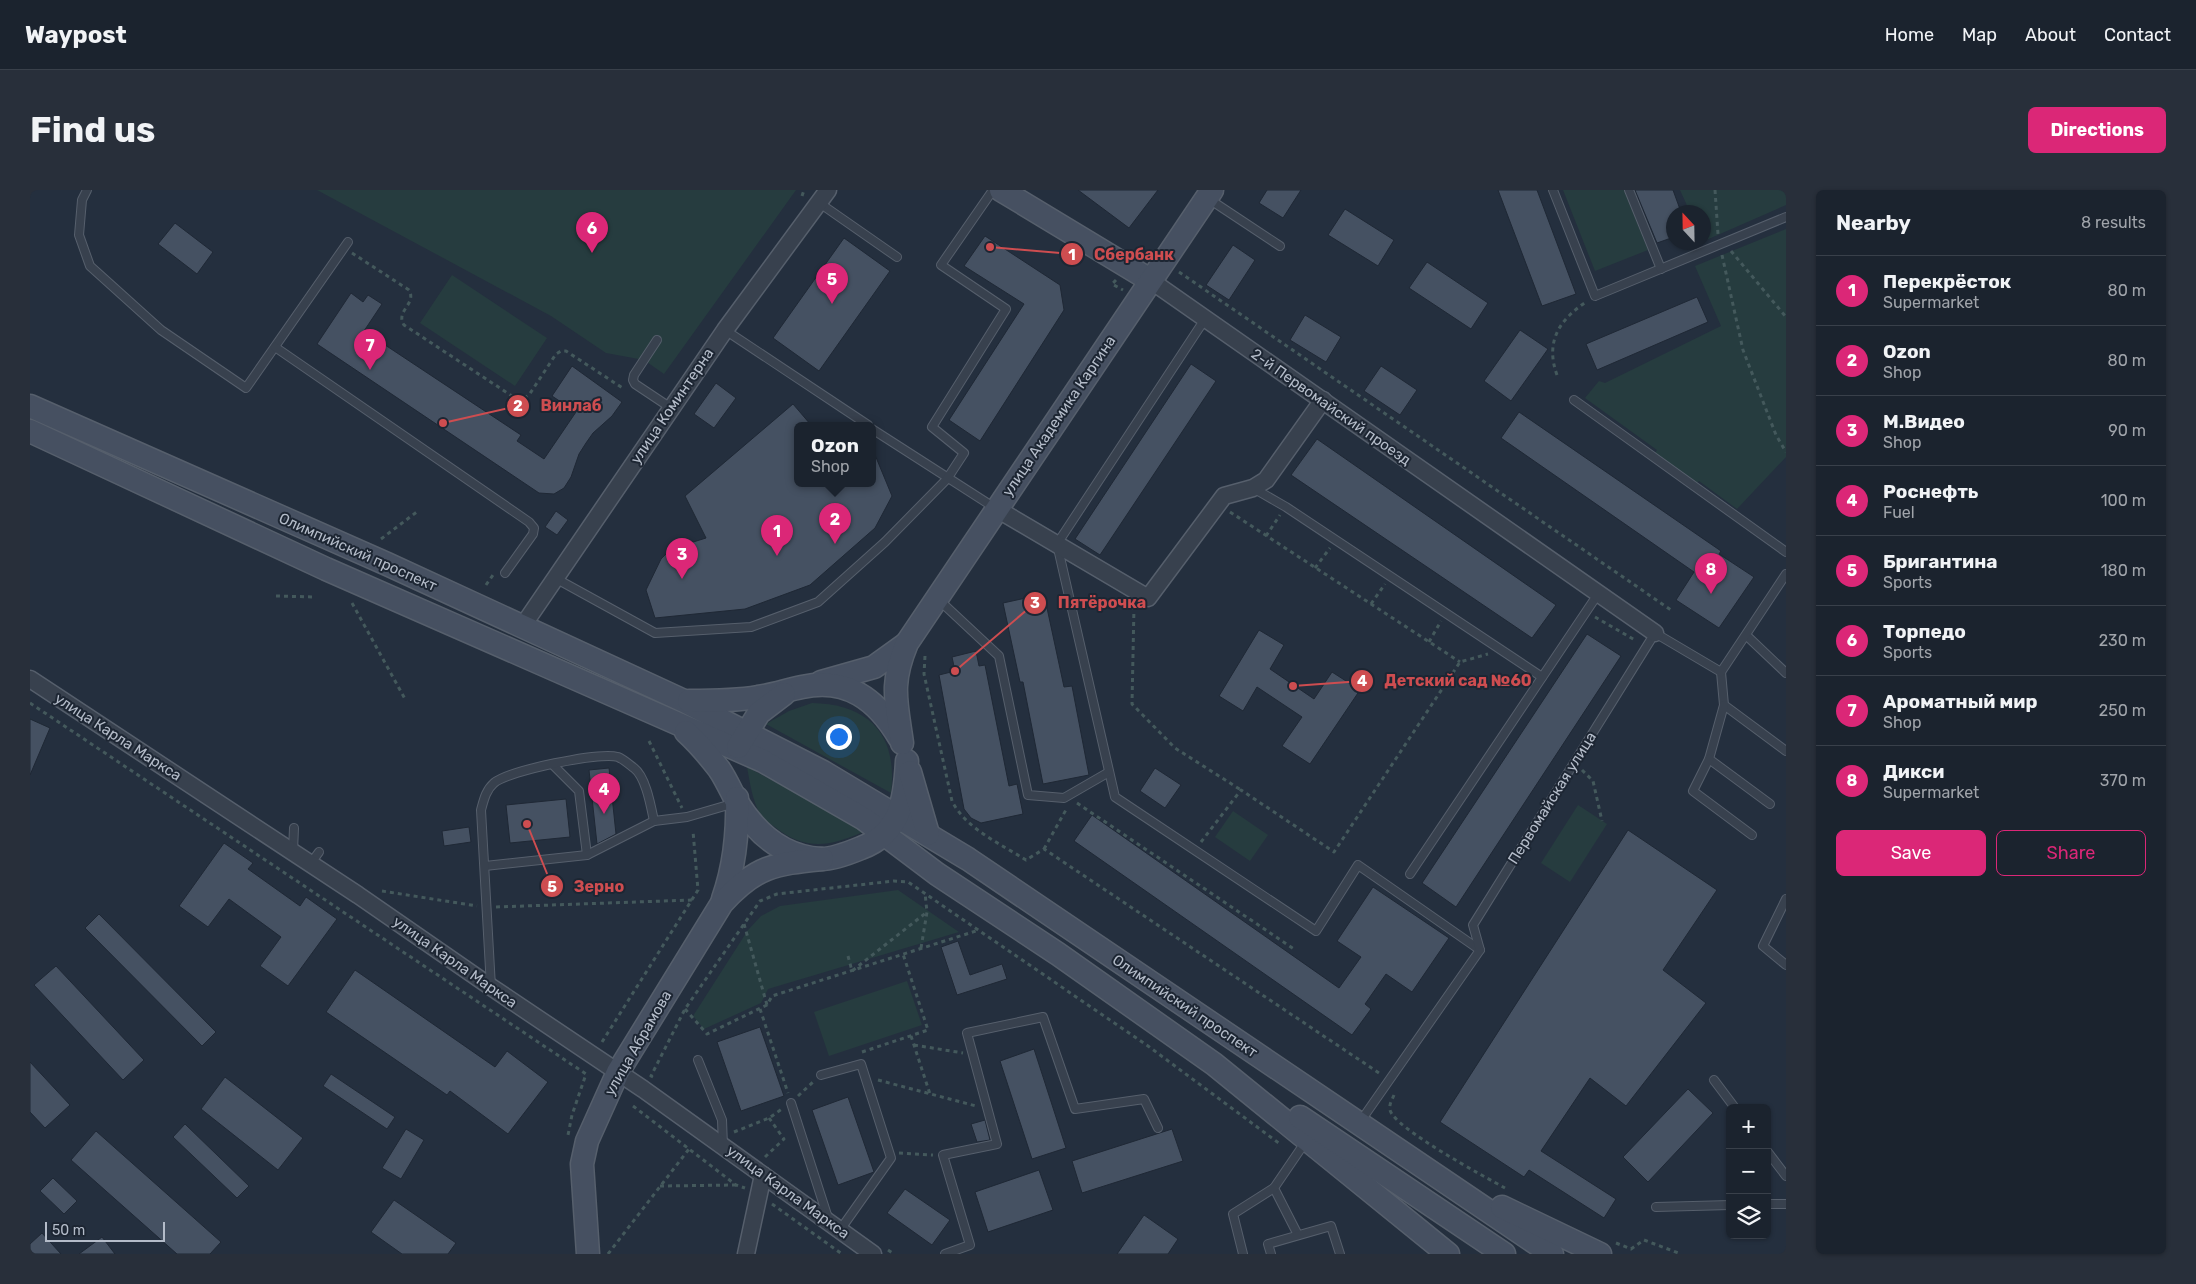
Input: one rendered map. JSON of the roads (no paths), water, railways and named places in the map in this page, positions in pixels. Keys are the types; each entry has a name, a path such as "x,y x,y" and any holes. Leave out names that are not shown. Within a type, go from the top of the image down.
{"main road":[{"name":"2-й Первомайский проезд","path":"1001,190 1150,280"},
{"name":"улица Академика Каргина","path":"916,649 937,598 1150,280 1210,194"},
{"name":"Олимпийский проспект","path":"30,406 360,552 684,701 741,741 763,761 864,819 928,834 1033,902 1442,1180"},
{"name":"Олимпийский проспект","path":"30,431 334,573 680,726 741,741"},
{"path":"722,903 730,881 732,863 737,803 735,764 741,741 759,713 795,689 874,667 916,649"},
{"path":"892,825 906,790 905,752 895,696 896,677 916,649"},
{"name":"Олимпийский проспект","path":"684,701 724,701 795,689 830,686 852,690 873,702 890,721 905,752 928,834"},
{"name":"Олимпийский проспект","path":"680,726 719,770 737,803 754,826 768,840 791,853 822,859 846,854 880,852 912,855"},
{"name":"Олимпийский проспект","path":"846,854 871,844 892,825"},
{"name":"Олимпийский проспект","path":"892,825 912,855 1058,954 1214,1064"},
{"path":"722,903 739,884 757,872 778,864 822,859"},
{"name":"улица Абрамова","path":"588,1254 582,1164 587,1141 618,1072 722,903"},
{"path":"1214,1064 1302,1148 1371,1193 1448,1254"},
{"path":"1214,1064 1300,1117 1504,1254"},
{"path":"1442,1180 1608,1248"},
{"path":"1442,1180 1552,1254"}],"street":[{"name":"улица Коминтерна","path":"522,626 725,330 823,195"},
{"name":"2-й Первомайский проезд","path":"1150,280 1598,594 1650,640"},
{"path":"997,509 1148,598 1224,496 1254,488 1266,480 1323,400"},
{"name":"улица Карла Маркса","path":"30,679 293,852 315,858 491,987 618,1072 726,1140 763,1176 873,1254"},
{"path":"746,1254 763,1176"}],"lane":[{"path":"87,190 82,200 80,235 90,266 161,330 246,388 346,245"},
{"path":"555,578 655,633 751,627 818,602 885,542 947,479 964,453 932,427 1006,309 941,265 993,190"},
{"path":"1553,190 1595,296 1786,217"},
{"path":"1629,190 1660,269"},
{"path":"1210,194 1280,246"},
{"path":"823,195 897,258"},
{"path":"1205,319 1057,544 1115,798 1316,931 1358,866 1480,950 1359,1124"},
{"path":"725,330 863,422"},
{"path":"657,340 633,380 635,384 671,408"},
{"path":"275,347 529,522 534,528 533,534 505,573"},
{"path":"1574,400 1786,552"},
{"path":"876,431 947,479 997,509"},
{"path":"1254,488 1286,507 1542,677"},
{"path":"1752,834 1693,791 1709,759 1724,705 1721,672 1747,636 1786,574"},
{"path":"1410,874 1598,594"},
{"path":"937,598 999,656 1028,795 1064,798 1109,772"},
{"path":"1747,636 1786,673"},
{"path":"1650,640 1721,672"},
{"name":"Первомайская улица","path":"1480,950 1473,925 1650,640"},
{"path":"1724,705 1786,751"},
{"path":"491,987 481,810 485,794 495,782 514,773 582,758 618,757 636,769 648,794 654,821"},
{"path":"1709,759 1770,804"},
{"path":"554,765 579,791 587,854"},
{"path":"485,866 587,854 654,821 687,817 737,803"},
{"path":"293,852 294,828"},
{"path":"1786,899 1763,946 1786,965"},
{"path":"945,1254 970,1245 943,1155 997,1144 967,1033 1043,1017 1075,1109 1144,1099 1158,1128"},
{"path":"698,1060 722,1120 726,1140"},
{"path":"821,1075 861,1064 891,1158 835,1226"},
{"path":"1714,1080 1732,1104"},
{"path":"791,1103 835,1226"},
{"path":"1244,1254 1233,1214 1274,1188 1302,1148"},
{"path":"1771,1156 1786,1176"},
{"path":"1274,1188 1298,1235"},
{"path":"1771,1204 1786,1204"},
{"path":"1656,1207 1726,1205"},
{"path":"1271,1254 1268,1244 1331,1226 1340,1254"}],"place":[{"name":"Сбербанк","path":"990,247"},
{"name":"Торпедо","path":"592,253"},
{"name":"Бригантина","path":"832,304"},
{"name":"Ароматный мир","path":"370,370"},
{"name":"Винлаб","path":"443,423"},
{"name":"Ozon","path":"835,544"},
{"name":"Перекрёсток","path":"777,556"},
{"name":"М.Видео","path":"682,579"},
{"name":"Дикси","path":"1711,594"},
{"name":"Пятёрочка","path":"955,671"},
{"name":"Детский сад №60","path":"1293,686"},
{"name":"Роснефть","path":"604,814"},
{"name":"Зерно","path":"527,824"}]}
